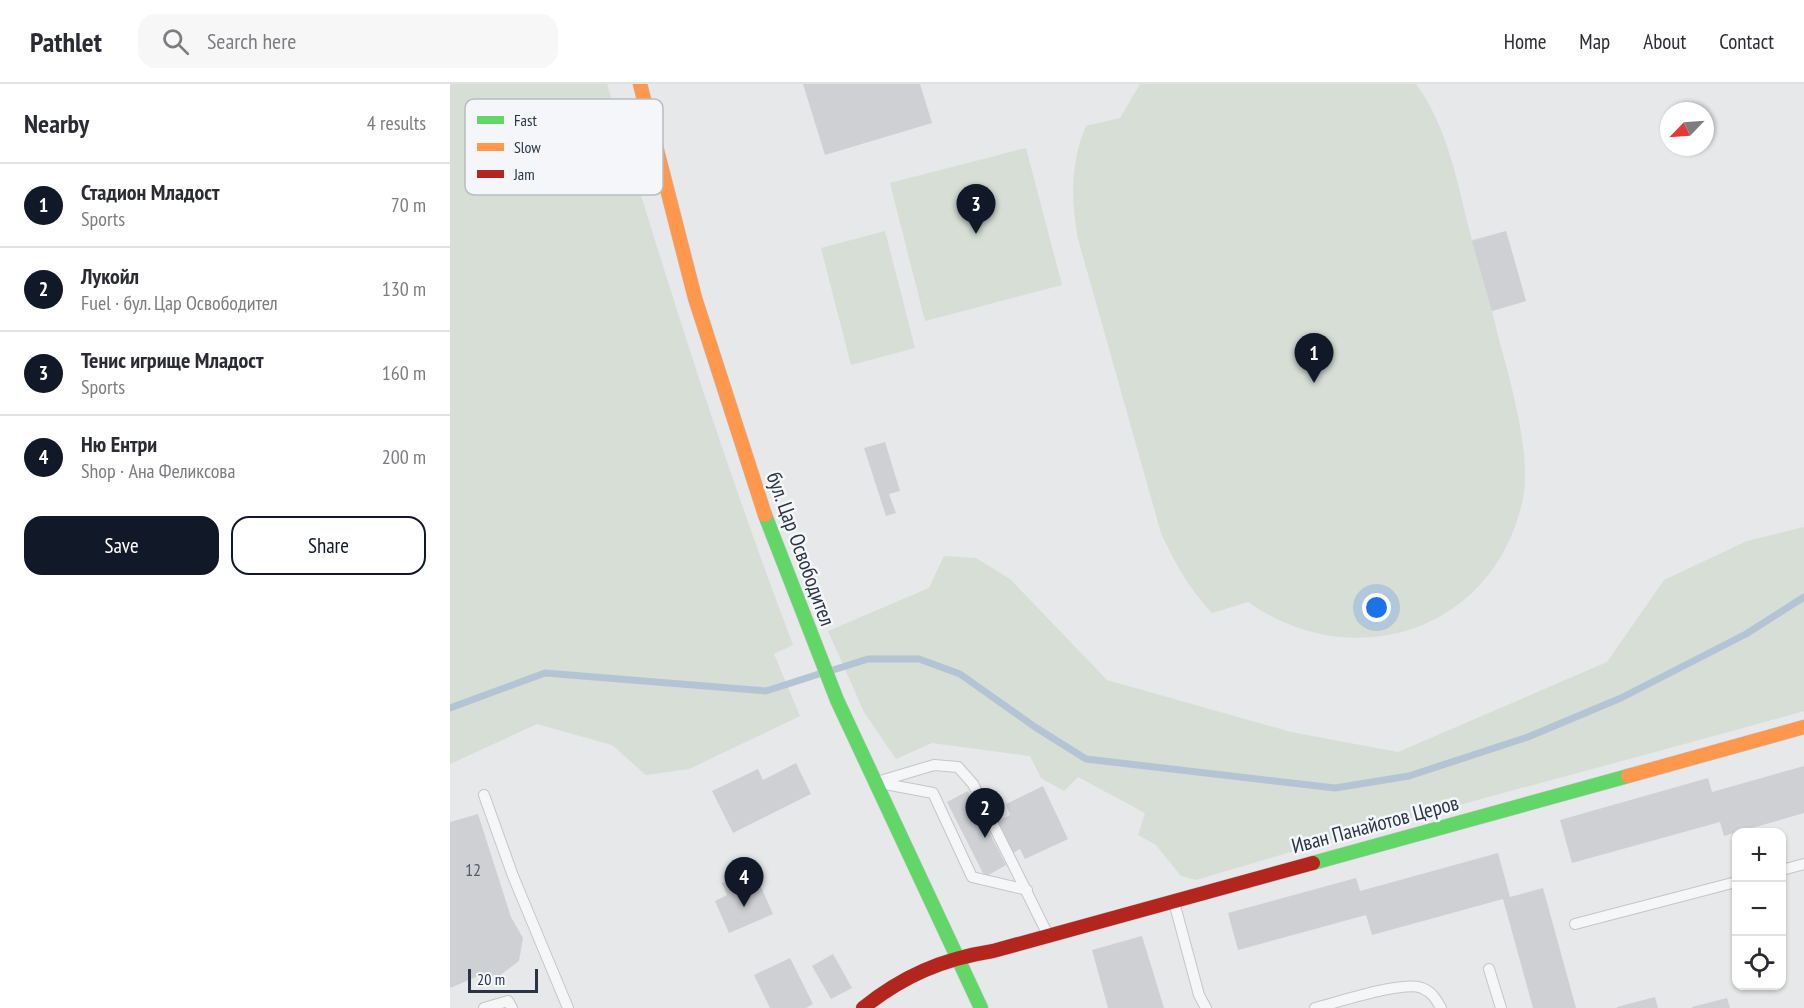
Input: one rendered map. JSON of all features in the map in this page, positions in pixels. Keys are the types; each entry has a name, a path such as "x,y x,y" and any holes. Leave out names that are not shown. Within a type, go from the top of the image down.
{"main road":[{"name":"бул. Цар Освободител","path":"640,84 644,99"},
{"name":"бул. Цар Освободител","path":"663,173 695,298 769,527 811,638 837,700 981,1008"},
{"name":"Иван Панайотов Церов","path":"863,1008 891,986 956,957 993,951 1049,936 1804,727"}],"lane":[{"path":"876,782 934,765 958,767 973,784 1049,936"},
{"path":"876,782 933,793 972,878 1027,890"},
{"path":"484,795 513,876 568,1008"},
{"path":"1786,869 1804,864"},
{"path":"1575,924 1732,883"},
{"path":"1174,901 1199,995 1206,1008"},
{"path":"1489,969 1501,1008"},
{"path":"1315,1008 1404,986 1420,987 1433,994 1441,1008"},
{"path":"484,1008 508,1001 512,1008"}],"shaded area":[{"path":"450,84 607,84 612,99 465,99 465,195 641,195 742,506 793,645 774,654 800,716 689,769 646,775 612,745 537,724 450,764"},
{"path":"1140,84 1416,84 1427,101 1445,139 1472,240 1506,231 1526,301 1492,311 1521,430 1525,477 1523,498 1508,543 1484,580 1452,609 1416,628 1375,637 1332,636 1289,624 1248,602 1212,613 1183,575 1161,533 1078,239 1074,210 1073,182 1077,154 1086,126 1120,118"},
{"path":"1026,148 1062,285 925,321 890,183"},
{"path":"885,231 915,348 851,365 821,248"},
{"path":"1804,527 1804,711 1347,836 1196,880 1181,876 1156,845 1138,835 1145,813 1078,777 1064,791 1041,778 1030,756 932,743 896,759 864,712 828,631 929,588 944,556 976,558 1010,579 1107,680 1291,732 1398,752 1607,662 1664,580 1747,541"}],"building":[{"path":"803,84 920,84 932,123 825,155"},
{"path":"1506,231 1526,301 1492,311 1472,241"},
{"path":"885,442 900,491 889,494 896,513 886,516 864,448"},
{"path":"796,763 811,794 733,833 712,791 758,769 763,780"},
{"path":"1804,766 1804,813 1752,828 1732,828 1732,834 1724,836 1720,822 1572,863 1560,820 1708,778 1712,792"},
{"path":"1043,786 1068,839 1025,859 1020,849 1013,853 998,821 1010,815 1006,804"},
{"path":"968,791 1006,865 985,877 947,802"},
{"path":"478,814 511,917 523,938 519,961 499,976 476,977 450,988 450,822"},
{"path":"1498,853 1510,897 1543,888 1576,1008 1533,1008 1503,899 1372,935 1366,915 1238,950 1228,913 1356,878 1360,891"},
{"path":"753,869 773,914 729,933 715,901 727,895 722,883"},
{"path":"1142,936 1164,1008 1108,1008 1092,950"},
{"path":"833,954 852,988 831,999 812,966"},
{"path":"790,958 813,1004 806,1008 770,1008 754,975"},
{"path":"1655,997 1658,1008 1617,1008 1617,1007"},
{"path":"1727,998 1730,1008 1692,1008 1692,1007"}],"waterway":[{"path":"833,670 868,659 919,659 960,674 1035,727 1086,759 1335,788 1409,776 1528,737 1621,698 1746,634 1804,597"},
{"path":"450,708 545,673 766,691 819,674"}],"traffic: fast":[{"path":"765,515 837,700 981,1008"},
{"path":"1313,863 1628,776"}],"traffic: slow":[{"path":"640,84 644,99"},
{"path":"663,173 695,298 765,515"},
{"path":"1628,776 1804,727"}],"traffic: jam":[{"path":"863,1008 908,978 940,964 1313,863"}],"place":[{"name":"Тенис игрище Младост","path":"976,234"},
{"name":"Стадион Младост","path":"1314,383"},
{"name":"Лукойл","path":"985,838"},
{"name":"Ню Ентри","path":"744,907"}]}
